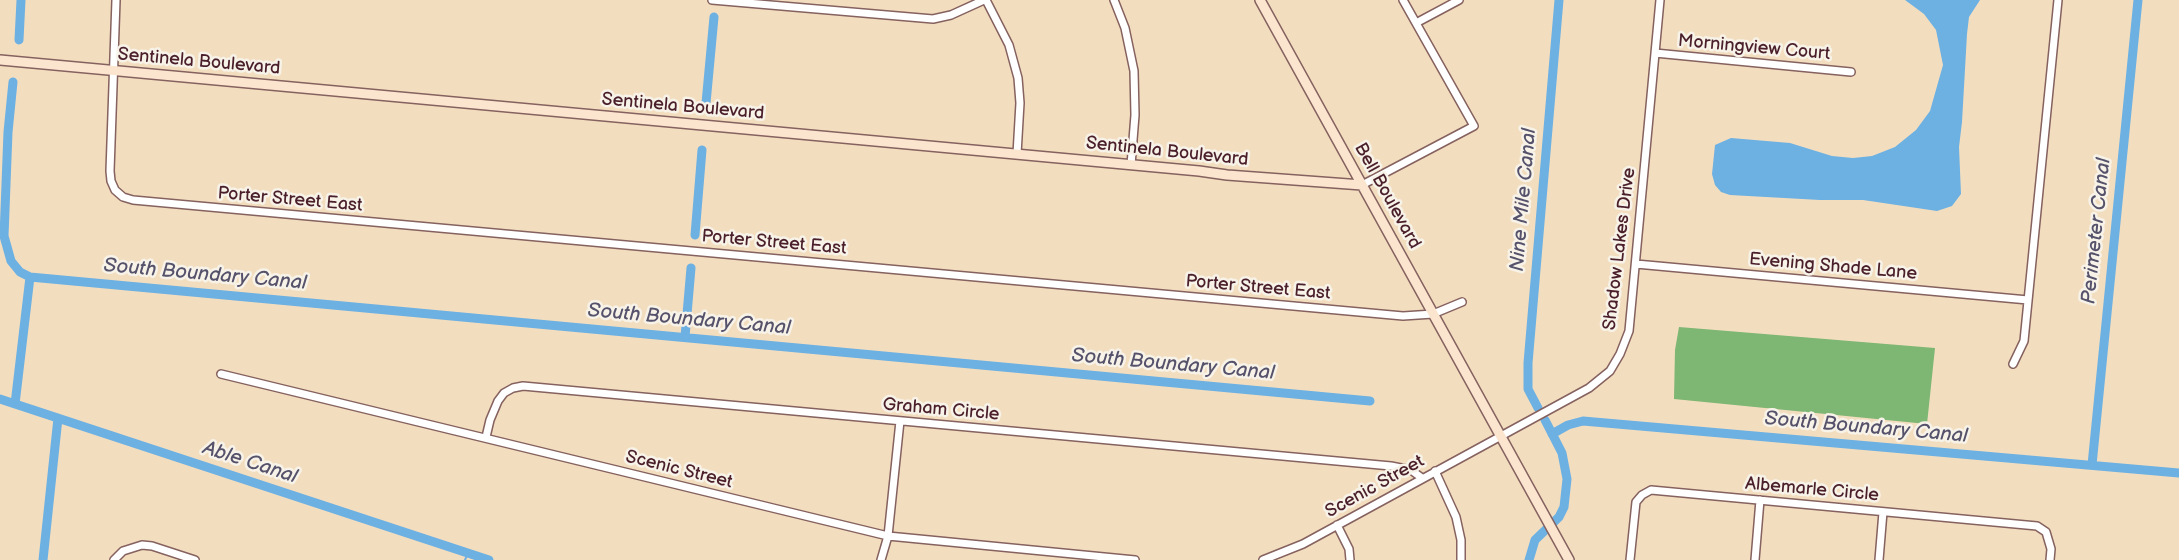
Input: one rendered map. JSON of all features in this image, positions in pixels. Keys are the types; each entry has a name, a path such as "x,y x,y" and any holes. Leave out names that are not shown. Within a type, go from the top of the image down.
{"street":[{"path":"115,71 116,0"},
{"path":"712,0 933,19 951,15 985,0 1009,45 1018,78 1020,103 1017,154"},
{"path":"1114,0 1125,28 1134,71 1135,115 1131,165"},
{"name":"Bell Boulevard","path":"1260,0 1569,560"},
{"path":"1362,185 1474,126 1403,0"},
{"path":"1416,23 1459,0"},
{"name":"Shadow Lakes Drive","path":"1500,436 1589,388 1610,371 1629,331 1660,0"},
{"path":"2013,364 2024,340 2058,0"},
{"name":"Morningview Court","path":"1655,53 1851,72"},
{"name":"Sentinela Boulevard","path":"0,60 1017,154 1227,176 1362,185"},
{"name":"Porter Street East","path":"115,71 111,181 115,190 123,197 153,203 1403,316 1433,314 1462,302"},
{"name":"Evening Shade Lane","path":"1636,264 2028,300"},
{"name":"Scenic Street","path":"221,374 888,536 1135,560"},
{"name":"Graham Circle","path":"486,437 498,401 504,393 524,386 1390,466 1411,470 1422,478"},
{"path":"881,560 888,536 900,421"},
{"name":"Scenic Street","path":"1263,560 1303,544 1500,436"},
{"path":"1435,471 1456,517 1461,540 1461,560"},
{"name":"Albemarle Circle","path":"1630,560 1636,502 1651,490 2037,526 2046,532 2051,549 2049,560"},
{"path":"1755,560 1760,500"},
{"path":"1879,560 1883,512"},
{"path":"1337,525 1349,549 1350,560"},
{"path":"114,560 123,551 133,547 152,546 195,560"}],"green space":[{"path":"1679,327 1935,348 1927,424 1674,399 1675,350"}],"water":[{"path":"1905,0 1980,0 1969,17 1959,147 1961,194 1952,206 1937,211 1863,200 1730,195 1721,192 1715,185 1712,174 1715,145 1731,138 1790,143 1832,156 1853,158 1872,156 1895,147 1916,130 1930,111 1943,65 1936,30 1924,14"}],"waterway":[{"path":"19,40 21,0"},
{"name":"Nine Mile Canal","path":"1538,408 1528,389 1528,363 1559,0"},
{"name":"Perimeter Canal","path":"2092,465 2138,0"},
{"path":"706,103 714,17"},
{"name":"South Boundary Canal","path":"13,82 8,132 4,236 11,261 20,272 30,277 1370,401"},
{"path":"695,235 702,150"},
{"path":"685,337 691,268"},
{"path":"15,404 30,277"},
{"name":"Able Canal","path":"0,399 489,560"},
{"path":"43,560 58,418"},
{"path":"1529,560 1535,540 1559,517 1564,507 1567,479 1562,453 1545,420"},
{"name":"South Boundary Canal","path":"1552,434 1568,425 1583,421 2179,473"},
{"name":"Able Canal","path":"465,560 468,553"}]}
